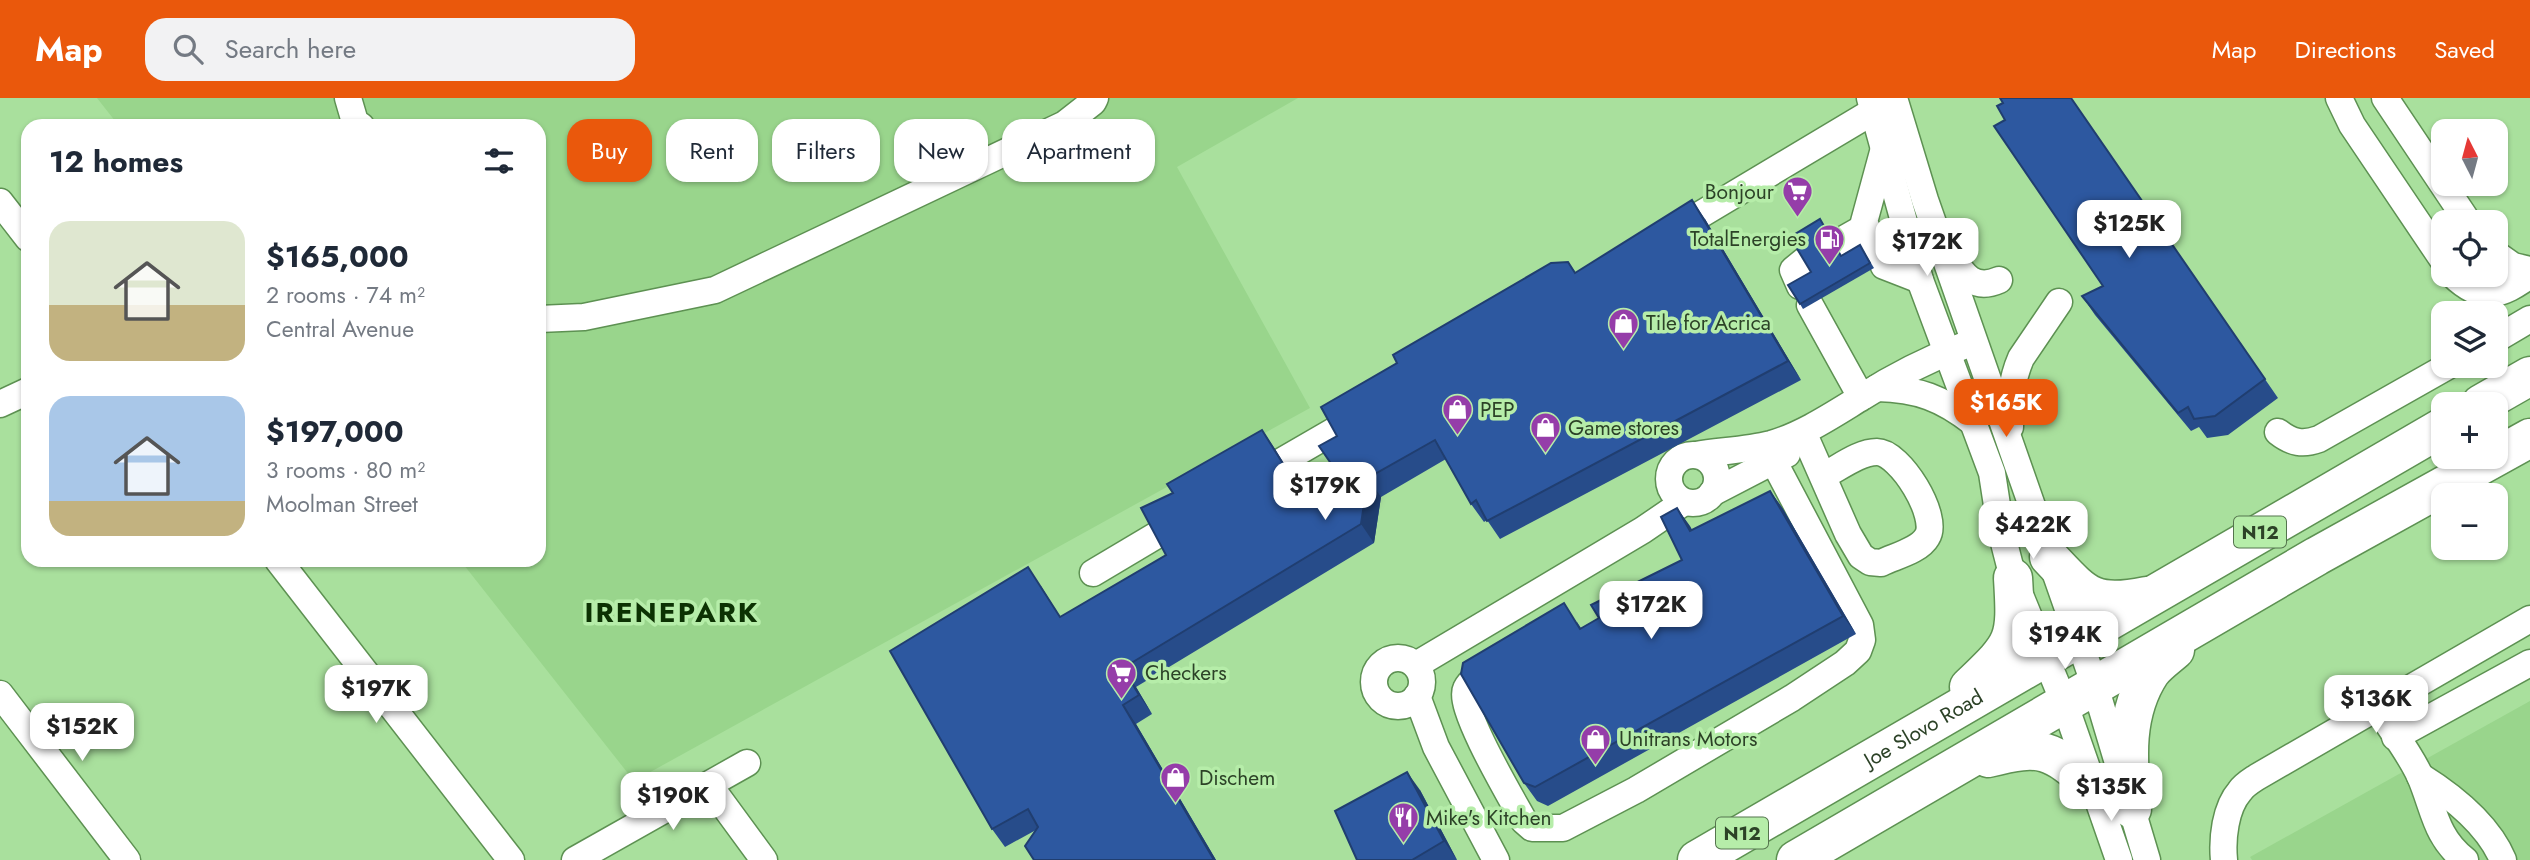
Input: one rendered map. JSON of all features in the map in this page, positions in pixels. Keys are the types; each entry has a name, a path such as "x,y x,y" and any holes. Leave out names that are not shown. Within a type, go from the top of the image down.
{"highway":[{"path":"2503,392 2530,376"},
{"name":"Joe Slovo Road","path":"1697,860 2431,433"},
{"name":"N12","path":"1796,860 2211,618 2530,438"},
{"path":"2049,557 2074,583 2102,600 2119,601 2153,594"},
{"path":"1924,729 1995,662 2009,645 2014,633 2013,578"},
{"path":"2132,810 2127,757 2134,707 2153,670 2211,618"},
{"path":"1961,765 2022,750 2046,752 2065,762 2093,785"}],"street":[{"path":"348,98 354,119"},
{"path":"546,319 584,317 643,307 715,290 1065,124 1095,98"},
{"path":"2339,98 2353,125 2431,241"},
{"path":"2385,98 2460,210"},
{"path":"1879,103 1883,151 1920,280 1992,473 2001,531 2013,578 2045,658 2080,696 2132,810 2147,860"},
{"path":"1879,103 1961,274 1983,284 1999,280"},
{"path":"1655,242 1879,103"},
{"path":"1883,151 1865,215 1865,228 1884,266 1920,280"},
{"path":"1925,200 2079,640 2080,696 2093,785 2119,860"},
{"path":"0,202 21,229"},
{"path":"1835,244 1865,228"},
{"path":"2508,262 2530,273"},
{"path":"2468,287 2491,295 2505,292 2530,273"},
{"path":"1805,284 1869,393"},
{"path":"2009,442 2012,379 2021,358 2059,302"},
{"path":"2508,332 2530,319"},
{"path":"1834,416 1828,427 1807,441 1699,503 1678,497 1668,478 1674,464 1687,455 1771,444 1794,435 1834,416 1869,393 1946,353 1975,341"},
{"path":"2278,432 2292,442 2303,443 2319,439 2431,376"},
{"path":"1869,393 1899,389 1927,394 1952,406 1974,423"},
{"path":"0,404 21,394"},
{"path":"1236,488 1380,404"},
{"path":"1807,441 1848,534 1861,556 1870,562 1881,562 1920,545 1927,537 1931,519 1920,495 1895,459 1887,454 1874,452 1864,455 1823,476"},
{"path":"1696,455 1704,457 1716,469 1718,478 1713,493"},
{"path":"1522,651 1477,677 1465,693 1469,712 1489,755 1524,821 1532,828 1563,828 1636,790 1793,698 1845,663 1858,651 1862,640 1860,625 1774,462"},
{"path":"1764,501 1788,488"},
{"path":"1496,860 1436,747 1415,687 1453,644 1643,530 1678,497"},
{"path":"1093,573 1212,502"},
{"path":"283,567 511,860"},
{"path":"2224,860 2225,827 2239,791 2257,776 2530,619"},
{"path":"2395,737 2530,663"},
{"path":"0,694 127,860"},
{"path":"2377,707 2420,776 2437,825 2451,849 2465,860"},
{"path":"1451,774 1489,755"},
{"path":"575,860 747,763"},
{"path":"2420,776 2446,792 2464,808 2490,837 2503,860"},
{"path":"709,785 764,860"}],"shaded area":[{"path":"97,98 1298,98 1177,167 1310,408 634,781 466,567 546,567 546,119 114,119"},
{"path":"2530,701 2530,860 2252,860 2250,857"}],"building":[{"path":"2000,98 2071,98 2265,379 2215,416 2194,419 2188,407 2178,413 2082,296 2103,286 1994,126 2005,120 1997,106 2003,103"},
{"path":"1692,200 1788,361 1487,521 1476,500 1471,504 1435,440 1368,478 1361,524 1123,668 1139,695 1123,705 1214,860 1034,860 1025,846 1038,827 1028,809 992,829 890,651 1028,567 1060,617 1166,555 1141,508 1173,493 1167,484 1262,430 1295,483 1332,465 1319,446 1337,436 1321,407 1397,363 1393,355 1551,263 1568,262 1575,273"},
{"path":"1820,219 1841,256 1860,245 1870,263 1800,304 1788,285 1811,272 1790,237"},
{"path":"1770,491 1843,616 1535,787 1524,783 1461,674 1463,663 1564,603 1580,629 1599,618 1591,605 1682,560 1661,517 1677,508 1690,531"},
{"path":"1407,772 1444,841 1412,860 1357,860 1335,811"}],"place":[{"name":"Bonjour","path":"1797,219"},
{"name":"TotalEnergies","path":"1829,266"},
{"name":"Tile for Acrica","path":"1623,350"},
{"name":"PEP","path":"1457,437"},
{"name":"Game stores","path":"1545,455"},
{"name":"Checkers","path":"1122,700"},
{"name":"Unitrans Motors","path":"1596,766"},
{"name":"Dischem","path":"1176,805"},
{"name":"Mike's Kitchen","path":"1403,845"}],"district":[{"name":"IRENEPARK","path":"672,612"}]}
